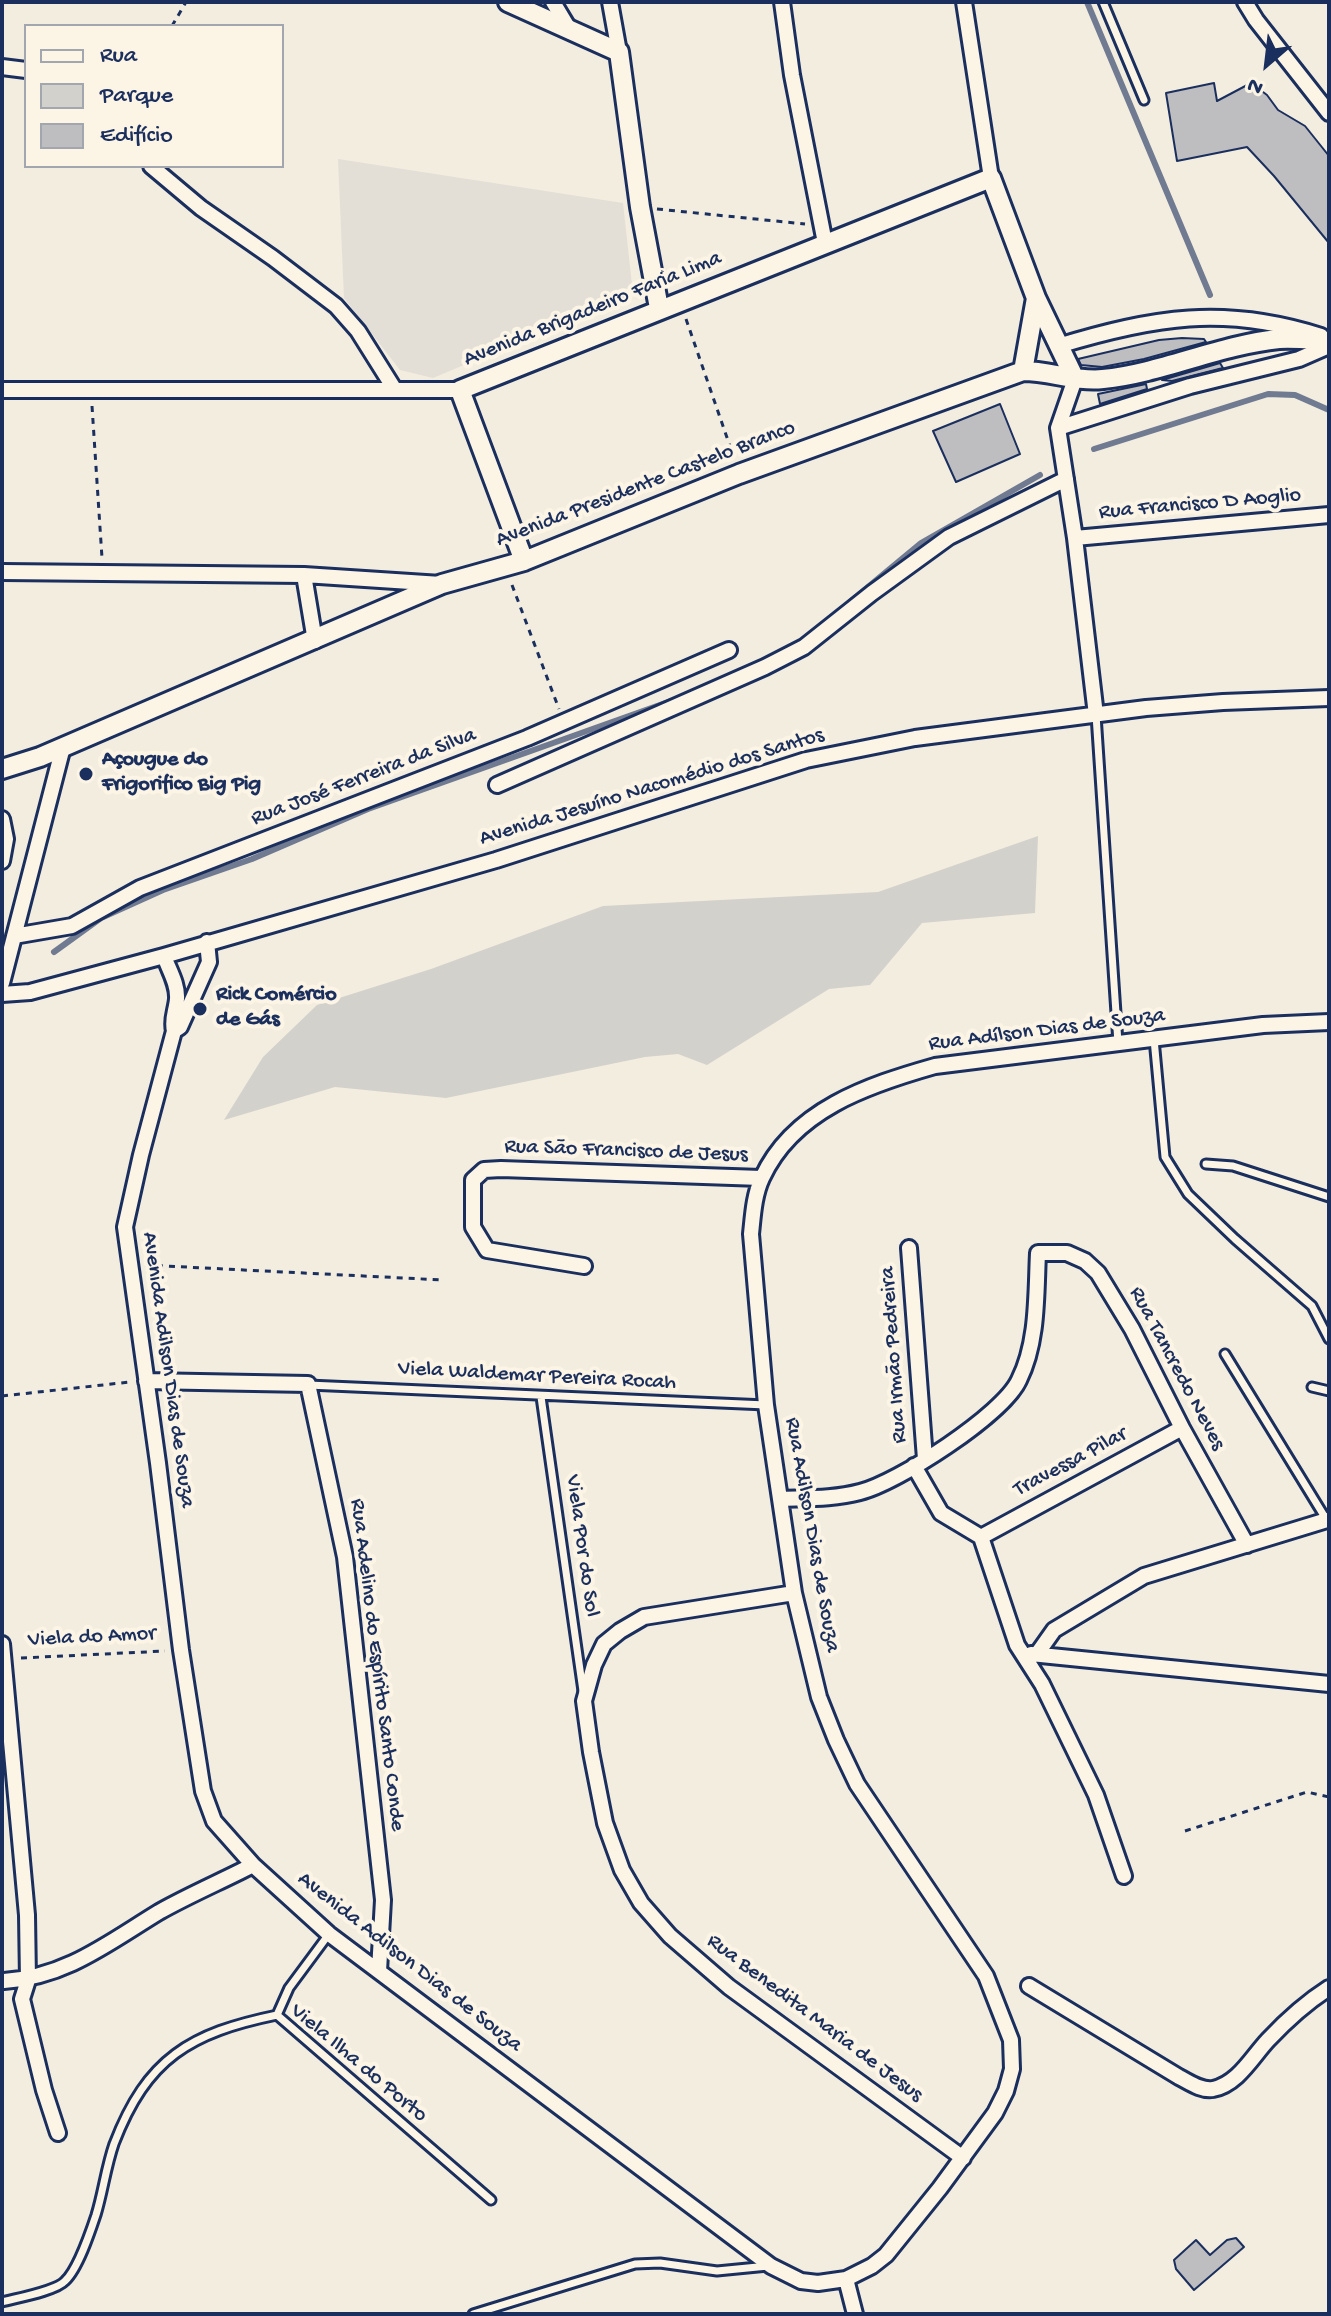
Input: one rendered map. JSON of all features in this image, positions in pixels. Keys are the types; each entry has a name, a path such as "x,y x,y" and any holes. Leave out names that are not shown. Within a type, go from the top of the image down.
{"street":[{"path":"508,2 619,52"},
{"path":"553,2 572,32"},
{"path":"610,2 640,207 659,308"},
{"path":"782,2 792,75 823,234"},
{"path":"964,2 991,178 1036,298 1075,379 1058,428 1075,538 1096,715"},
{"path":"1245,2 1329,113"},
{"path":"2,67 24,70"},
{"path":"153,168 201,208 336,306 358,331 395,390"},
{"name":"Avenida Brigadeiro Faria Lima","path":"2,390 460,390 680,301 823,234 991,178"},
{"path":"1023,371 1036,298"},
{"path":"1058,346 1145,322 1191,316 1286,325 1329,342"},
{"name":"Avenida Presidente Castelo Branco","path":"2,769 63,747 442,584 524,561 739,474 1023,371 1075,379 1105,379 1279,339 1329,342"},
{"path":"1058,428 1190,386 1299,359 1329,342"},
{"path":"460,390 524,561"},
{"path":"497,785 804,647 949,537 1066,479"},
{"name":"Rua Francisco D Aoglio","path":"1075,538 1329,515"},
{"path":"2,572 304,575 442,584"},
{"path":"304,575 315,641"},
{"name":"Rua José Ferreira da Silva","path":"14,936 72,926 140,888 564,722 729,650"},
{"name":"Avenida Jesuíno Nacomédio dos Santos","path":"2,995 30,992 164,956 496,860 806,760 915,738 1096,715 1223,702 1329,698"},
{"path":"2,995 14,936 63,747"},
{"path":"2,819 6,839 2,861"},
{"name":"Avenida Adilson Dias de Souza","path":"174,1031 180,1027 209,962 207,942"},
{"name":"Avenida Adilson Dias de Souza","path":"164,956 176,989 174,1031 125,1227 181,1650 203,1791 208,1808 222,1832 253,1865 329,1934 771,2266 790,2277 809,2282 846,2279 886,2255 995,2113 1012,2069 1011,2040"},
{"name":"Rua Adílson Dias de Souza","path":"761,1178 793,1134 810,1120 842,1099 884,1080 935,1066 1263,1025 1329,1022"},
{"name":"Rua São Francisco de Jesus","path":"584,1266 487,1250 473,1227 473,1180 484,1170 501,1169 761,1178"},
{"name":"Rua Adilson Dias de Souza","path":"761,1178 753,1208 751,1234 766,1405 794,1593 819,1697 857,1784 986,1976 1011,2040"},
{"name":"Rua Irmão Pedreira","path":"909,1248 920,1462"},
{"name":"Rua Tancredo Neves","path":"920,1462 979,1422 1011,1395 1026,1364 1032,1338 1038,1253 1067,1253 1085,1261 1098,1273 1132,1329 1247,1545"},
{"path":"146,1381 308,1384"},
{"name":"Rua Adelino do Espírito Santo Conde","path":"308,1384 345,1557 383,1900 379,1971"},
{"name":"Travessa Pilar","path":"981,1537 1182,1428"},
{"path":"780,1499 834,1497 862,1492 888,1482 920,1462 941,1513 981,1537 1017,1645 1030,1653 1329,1684"},
{"path":"1030,1653 1054,1630 1144,1576 1328,1521"},
{"name":"Rua Benedita Maria de Jesus","path":"794,1593 644,1617 604,1644 594,1665 584,1701 605,1823 622,1870 641,1903 670,1936 729,1987 963,2158"},
{"path":"3,1651 27,1915 28,1980 22,1999"},
{"path":"1030,1653 1096,1795 1124,1876"},
{"path":"3,1976 28,1980 73,1965 163,1910 253,1865"},
{"path":"3,1976 22,1999 58,2133"},
{"path":"1029,1986 1179,2077 1200,2088 1213,2089 1245,2070 1282,2026 1329,1988"},
{"path":"846,2279 855,2314"}],"lane":[{"path":"1103,2 1144,100"},
{"path":"1096,715 1118,1043"},
{"path":"1154,1039 1165,1157 1188,1194 1312,1306 1329,1339"},
{"path":"1206,1164 1233,1166 1329,1197"},
{"path":"1225,1354 1328,1521"},
{"name":"Viela Waldemar Pereira Rocah","path":"308,1384 766,1405"},
{"path":"1312,1387 1329,1391"},
{"name":"Viela Por do Sol","path":"541,1397 584,1701"},
{"path":"277,2015 289,1988 329,1934"},
{"name":"Viela Ilha do Porto","path":"2,2302 64,2284 78,2264 118,2135 144,2084 188,2045 231,2025 277,2015 491,2200"},
{"path":"473,2314 635,2264 660,2263 717,2271 771,2266"}],"path":[{"path":"173,24 186,2"},
{"path":"640,207 823,234"},
{"path":"680,301 739,474"},
{"path":"91,390 103,573"},
{"path":"505,566 564,722"},
{"path":"129,1264 443,1280"},
{"path":"2,1396 146,1381"},
{"name":"Viela do Amor","path":"3,1651 181,1650"},
{"path":"1185,1831 1307,1792 1329,1797"}],"shaded area":[{"path":"338,159 623,203 633,294 433,378 400,370 344,298"}],"green space":[{"path":"1038,836 1035,913 922,923 870,985 829,989 707,1065 678,1054 645,1057 446,1098 335,1087 224,1120 263,1057 317,1005 431,969 603,906 878,892"}],"building":[{"path":"1214,83 1217,101 1251,83 1267,95 1278,110 1305,126 1329,156 1329,243 1247,147 1177,161 1166,93"},
{"path":"1204,339 1206,342 1102,367 1081,365 1078,359 1159,340"},
{"path":"1220,363 1223,368 1172,381 1162,380"},
{"path":"1146,384 1147,389 1100,404 1098,394"},
{"path":"1000,404 1020,454 956,482 933,431"},
{"path":"1236,2238 1244,2247 1194,2290 1176,2269 1174,2260 1196,2240 1210,2255 1227,2240"}],"waterway":[{"path":"1087,2 1210,295"},
{"path":"1094,449 1268,394 1295,395 1329,410"},
{"path":"851,601 921,543 1040,475"},
{"path":"54,952 101,918 163,890 252,859 368,809 671,701"}],"place":[{"name":"Açougue do Frigorifico Big Pig","path":"86,774"},
{"name":"Rick Comércio de Gás","path":"200,1009"}]}
